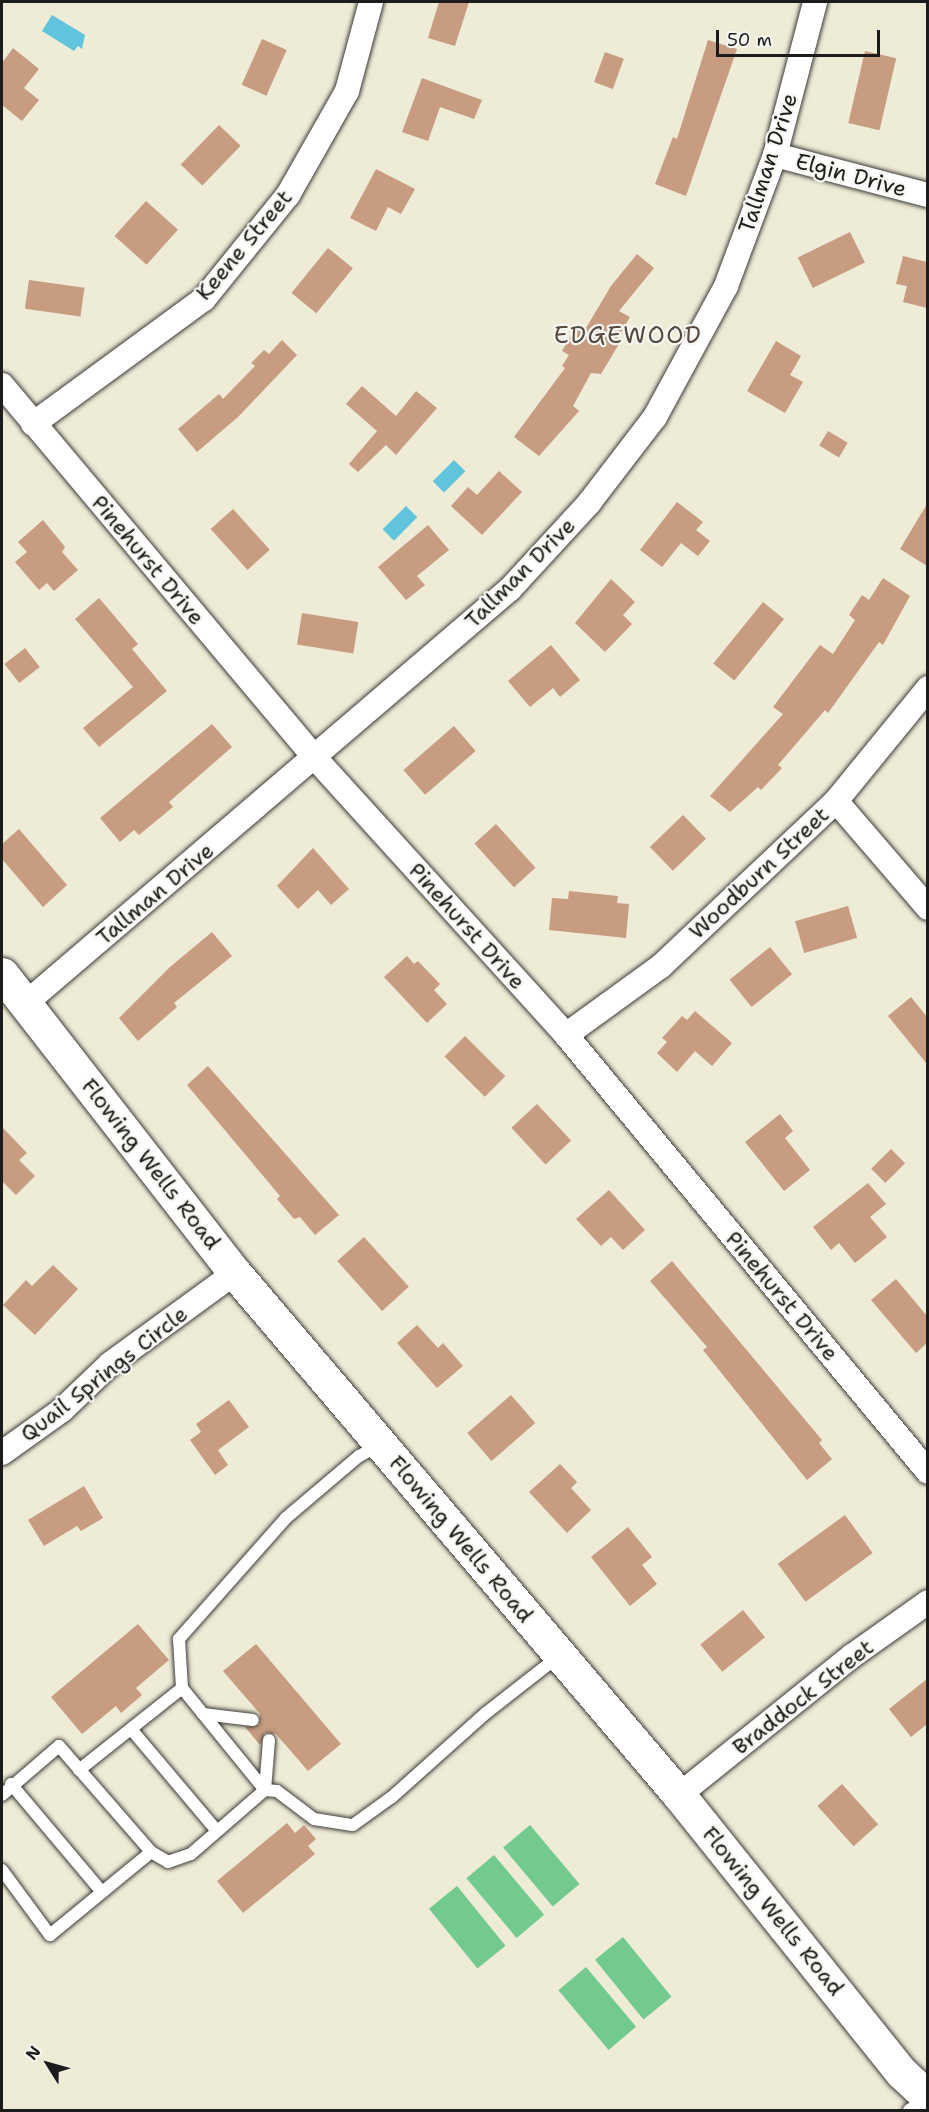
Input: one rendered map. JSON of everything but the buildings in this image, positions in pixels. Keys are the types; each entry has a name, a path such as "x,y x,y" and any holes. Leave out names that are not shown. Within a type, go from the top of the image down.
{"main road":[{"name":"Flowing Wells Road","path":"2,974 236,1274 679,1795 902,2073 927,2097"}],"street":[{"name":"Keene Street","path":"33,424 204,298 288,195 347,91 372,2"},
{"name":"Tallman Drive","path":"26,1003 316,759 510,590 589,503 655,417 726,285 775,155 815,2"},
{"name":"Elgin Drive","path":"775,155 927,195"},
{"name":"Pinehurst Drive","path":"2,385 316,759 566,1035 927,1472"},
{"name":"Woodburn Street","path":"566,1035 661,966 837,801 927,688"},
{"path":"837,801 927,908"},
{"name":"Quail Springs Circle","path":"2,1452 62,1410 110,1364 236,1274"},
{"name":"Braddock Street","path":"679,1795 852,1656 927,1602"}],"lane":[{"path":"265,1790 182,1688 179,1639 286,1518 359,1456 381,1444"},
{"path":"2,1795 11,1784 59,1746 151,1851 168,1863 191,1854 265,1790 278,1791 314,1819 353,1825 392,1797 486,1713 560,1655"},
{"path":"78,1770 182,1688"},
{"path":"203,1713 253,1720"},
{"path":"130,1729 217,1831"},
{"path":"265,1790 268,1740"},
{"path":"11,1784 102,1892"},
{"path":"2,1870 50,1935 151,1851"},
{"path":"909,2110 927,2097"}],"green space":[{"path":"530,1825 579,1884 553,1906 503,1847"},
{"path":"494,1855 544,1915 517,1938 466,1878"},
{"path":"457,1886 505,1946 477,1968 429,1909"},
{"path":"623,1937 671,1997 643,2019 595,1960"},
{"path":"586,1967 636,2027 609,2050 558,1990"}],"water":[{"path":"52,15 85,35 82,49 78,46 74,51 42,31"},
{"path":"454,460 465,471 444,493 433,481"},
{"path":"406,506 417,517 394,541 383,529"}],"district":[{"name":"EDGEWOOD","path":"628,336"}]}
